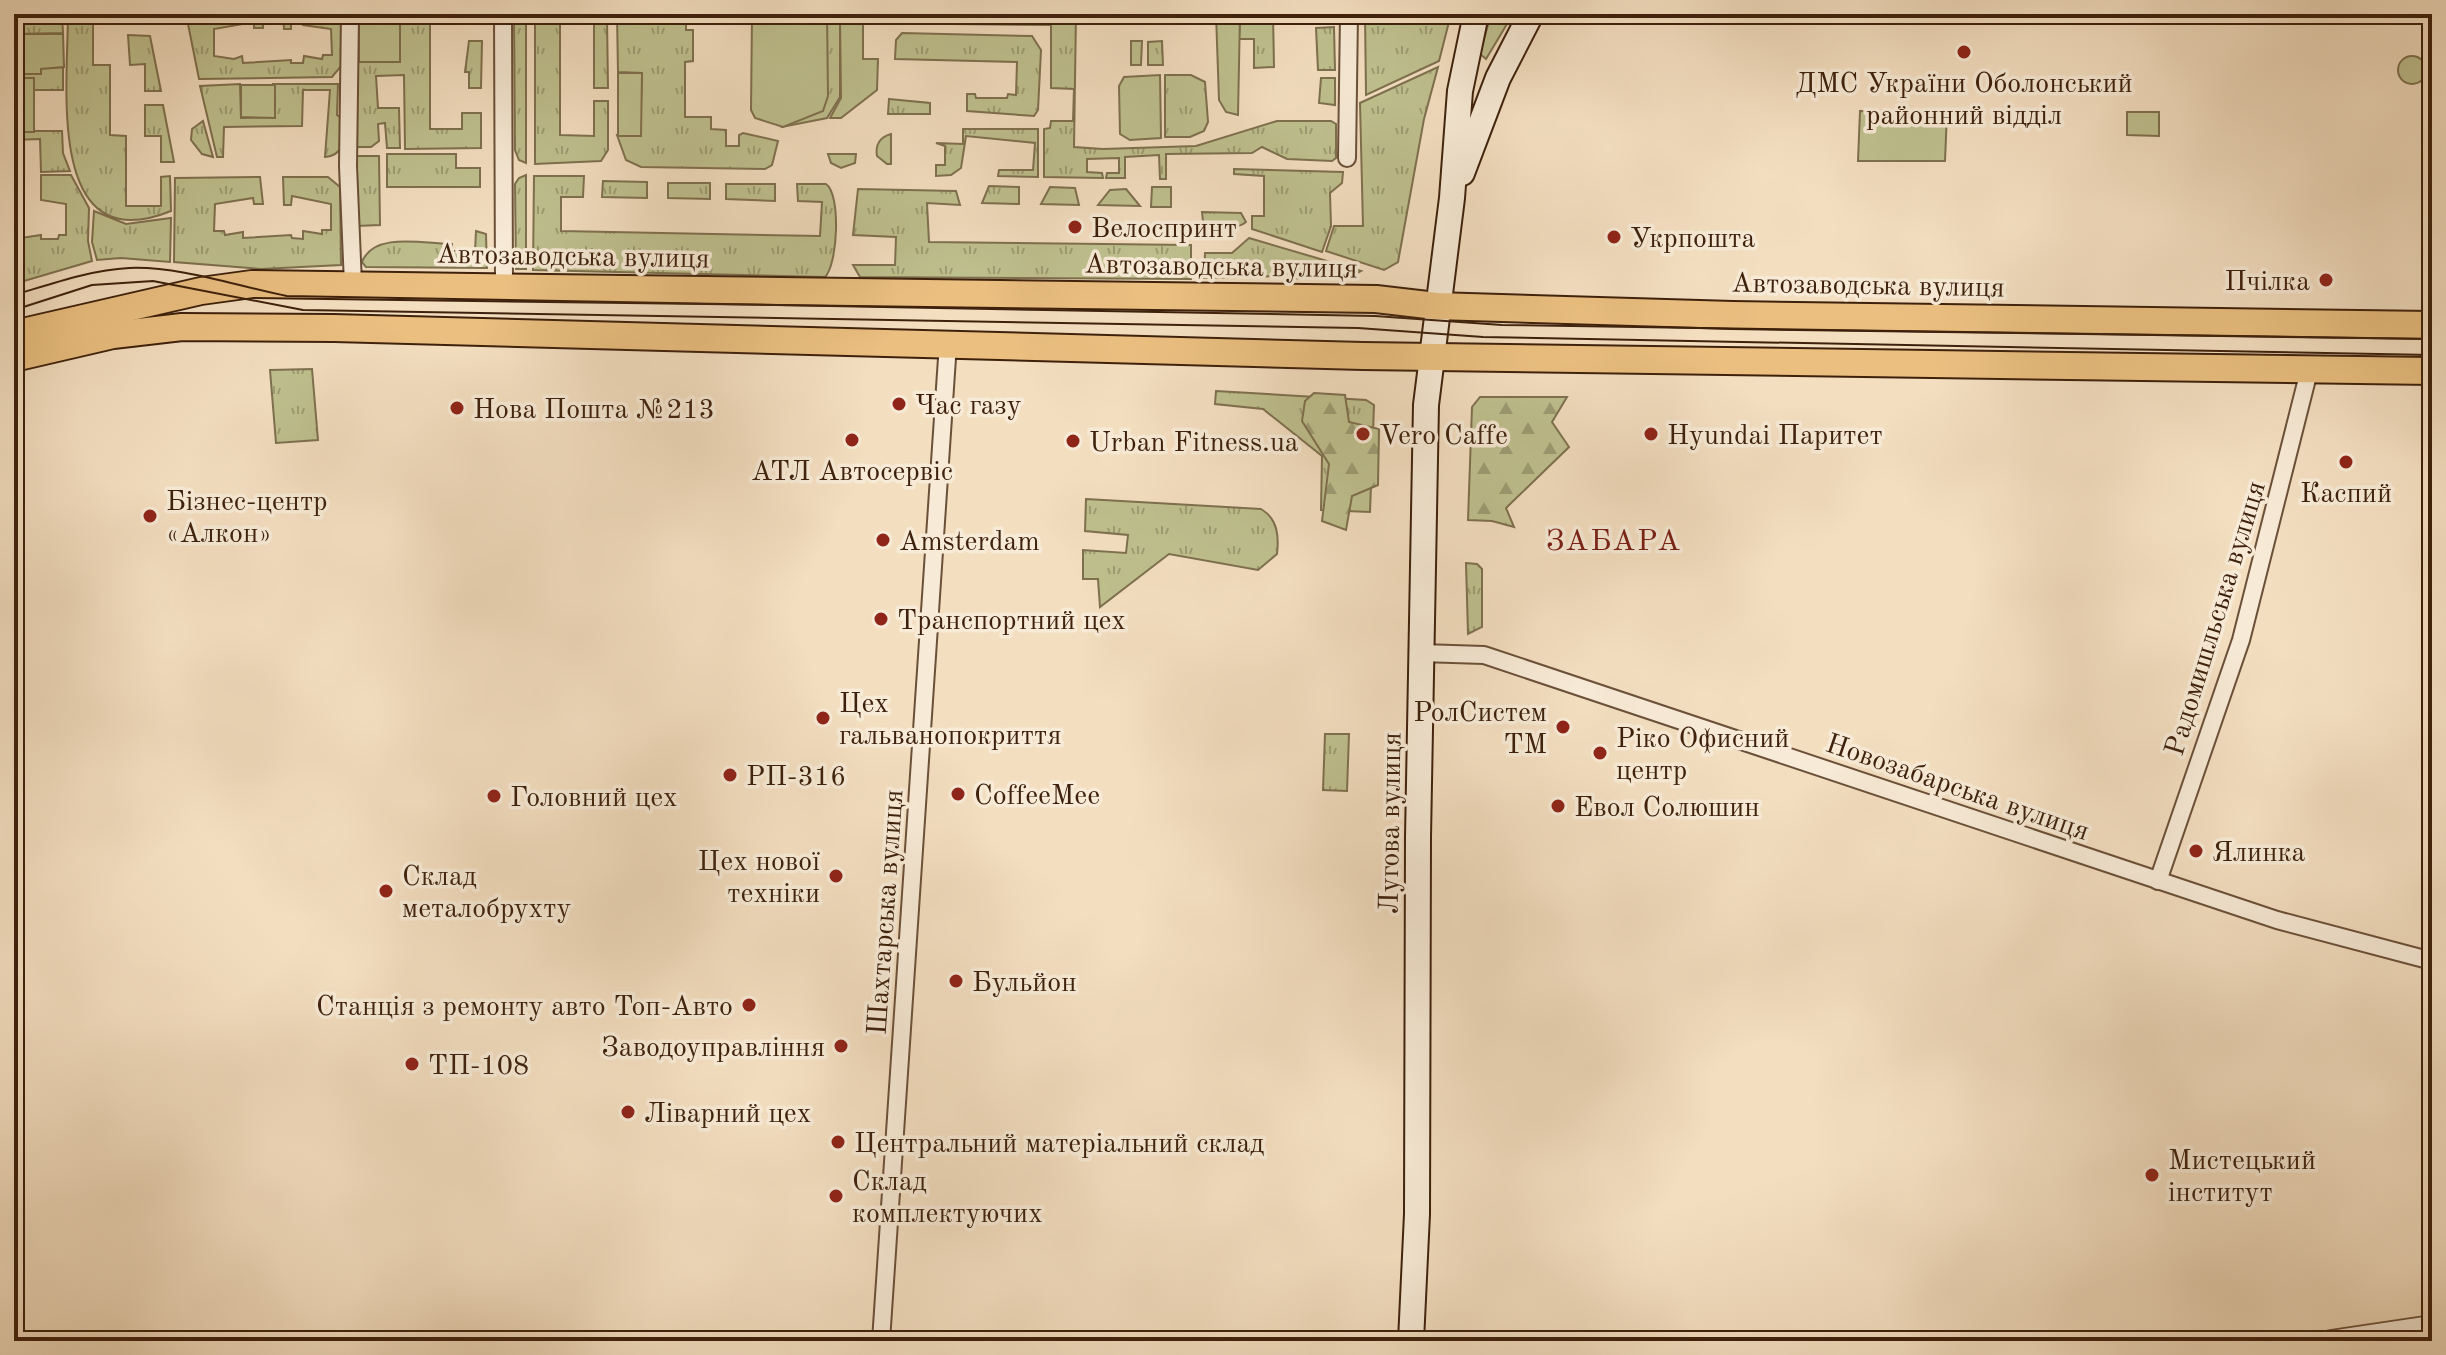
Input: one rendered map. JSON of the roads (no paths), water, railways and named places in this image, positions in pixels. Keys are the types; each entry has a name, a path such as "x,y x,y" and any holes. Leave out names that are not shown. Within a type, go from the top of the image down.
{"main road":[{"path":"1452,198 1460,91 1476,14"},
{"path":"1452,198 1498,78 1531,14"},
{"name":"Лугова вулиця","path":"1411,1341 1417,1214 1425,436 1436,306 1452,198"},
{"name":"Автозаводська вулиця","path":"14,334 233,285 353,284 1376,299 1436,306 1733,315 2432,325"},
{"path":"14,358 113,335 182,327 1432,356 2432,371"}],"street":[{"path":"350,14 348,166 353,284"},
{"path":"503,14 504,285"},
{"path":"1347,158 1349,14"},
{"name":"Шахтарська вулиця","path":"881,1341 948,343"},
{"name":"Радомишльська вулиця","path":"2158,881 2241,640 2310,367"},
{"name":"Новозабарська вулиця","path":"1421,653 1484,655 2277,920 2432,961"},
{"path":"2331,1341 2432,1326"}],"tram line":[{"path":"14,295 100,272 149,268 188,273 287,296 1375,316 1502,325 2432,339"},
{"path":"14,310 92,285 153,281 303,310 1358,328 1483,337 2432,355"}],"place":[{"name":"ДМС України Оболонський районний відділ","path":"1964,52"},
{"name":"Велоспринт","path":"1075,227"},
{"name":"Укрпошта","path":"1614,237"},
{"name":"Пчілка","path":"2326,280"},
{"name":"Час газу","path":"899,404"},
{"name":"Нова Пошта №213","path":"457,408"},
{"name":"Vero Caffe","path":"1363,434"},
{"name":"Hyundai Паритет","path":"1651,434"},
{"name":"АТЛ Автосервіс","path":"852,440"},
{"name":"Urban Fitness.ua","path":"1073,441"},
{"name":"Каспий","path":"2346,462"},
{"name":"Бізнес-центр «Алкон»","path":"150,516"},
{"name":"Amsterdam","path":"883,540"},
{"name":"Транспортний цех","path":"881,619"},
{"name":"Цех гальванопокриття","path":"823,718"},
{"name":"РолСистем ТМ","path":"1563,727"},
{"name":"Ріко Офисний центр","path":"1600,753"},
{"name":"РП-316","path":"730,775"},
{"name":"CoffeeMee","path":"958,794"},
{"name":"Головний цех","path":"494,796"},
{"name":"Евол Солюшин","path":"1558,806"},
{"name":"Ялинка","path":"2196,851"},
{"name":"Цех нової техніки","path":"836,876"},
{"name":"Склад металобрухту","path":"386,891"},
{"name":"Бульйон","path":"956,981"},
{"name":"Станція з ремонту авто Топ-Авто","path":"749,1005"},
{"name":"Заводоуправління","path":"841,1046"},
{"name":"ТП-108","path":"412,1064"},
{"name":"Ліварний цех","path":"628,1112"},
{"name":"Центральний матеріальний склад","path":"838,1142"},
{"name":"Мистецький інститут","path":"2152,1175"},
{"name":"Склад комплектуючих","path":"836,1196"}],"district":[{"name":"ЗАБАРА","path":"1614,540"}]}
